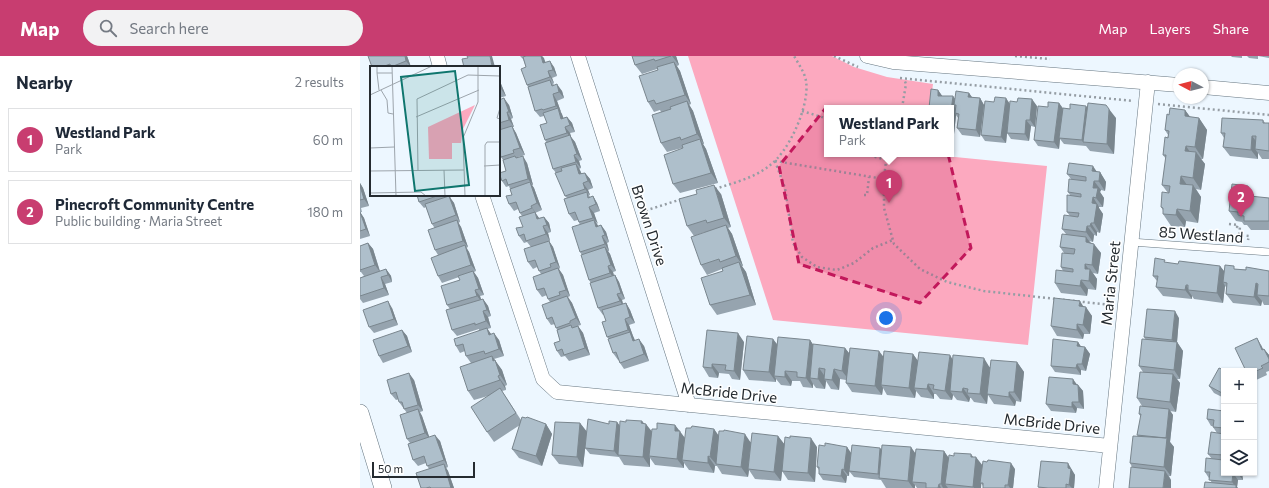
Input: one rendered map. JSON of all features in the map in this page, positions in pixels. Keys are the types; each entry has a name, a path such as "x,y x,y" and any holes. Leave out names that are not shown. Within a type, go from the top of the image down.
{"street":[{"path":"437,56 440,66"},
{"name":"Brown Drive","path":"578,56 689,405"},
{"path":"864,62 893,62 1173,84"},
{"name":"Maria Street","path":"1106,488 1148,82"},
{"path":"1209,88 1269,94"},
{"name":"McBride Drive","path":"482,196 543,379 558,392 1110,446"},
{"path":"360,413 384,488"}],"lane":[{"name":"85 Westland","path":"1131,242 1269,252"}],"path":[{"path":"712,189 748,178 770,166 783,151 798,126 802,111 806,81 794,56"},
{"path":"834,56 864,62"},
{"path":"896,77 1269,115"},
{"path":"903,105 906,84 904,78"},
{"path":"802,111 824,118"},
{"path":"876,157 886,160"},
{"path":"886,157 884,179 884,208 894,244 920,269 947,282 984,291 1125,306"},
{"path":"775,161 884,179"},
{"path":"775,161 785,188 793,244 802,257 817,267 837,270 854,263 873,248 893,240"},
{"path":"864,195 867,196 869,177"},
{"path":"629,216 690,197"},
{"path":"1229,224 1238,225 1237,227 1240,227 1239,235 1248,236 1248,242"}],"highlighted area":[{"path":"825,109 938,113 971,248 920,303 799,264 779,166"}],"shaded area":[{"path":"688,56 832,56 854,67 887,77 933,84 930,105 824,105 824,157 954,157 1047,166 1028,345 773,320"}],"building":[{"path":"368,56 405,56 406,61 394,66 391,66 390,64 385,66 372,66"},
{"path":"467,56 490,56 492,66 464,66 462,59 468,58"},
{"path":"541,56 543,63 550,61 553,70 548,71 550,77 527,85 521,69 526,67 523,57"},
{"path":"632,56 671,56 655,61 654,59 635,65"},
{"path":"674,62 685,95 656,104 654,100 648,102 639,76 658,70 657,67"},
{"path":"550,80 552,86 557,84 559,92 553,94 556,106 535,111 528,87"},
{"path":"931,89 938,90 938,96 953,96 952,105 929,105"},
{"path":"956,91 969,93 968,97 980,98 976,130 957,128 959,114 955,113 956,105 954,105"},
{"path":"995,97 1006,98 1001,137 981,135 985,101 994,102"},
{"path":"504,98 509,112 507,112 509,120 500,123 500,100"},
{"path":"1018,98 1032,99 1030,120 1026,120 1025,134 1007,133 1010,101 1017,102"},
{"path":"687,101 697,134 681,140 680,137 661,143 652,115 671,109 670,107"},
{"path":"1048,102 1059,103 1054,142 1034,140 1038,106 1048,107"},
{"path":"1088,103 1106,105 1109,109 1107,144 1083,142"},
{"path":"1070,104 1086,106 1082,140 1059,138 1063,108 1070,109"},
{"path":"558,108 561,119 567,117 570,125 565,127 567,133 545,140 540,125 547,123 543,113"},
{"path":"1170,108 1185,110 1185,116 1199,118 1195,147 1186,146 1185,151 1196,152 1193,178 1181,176 1180,184 1193,185 1190,211 1177,209 1176,215 1163,214 1163,208 1161,207 1162,192 1169,193 1170,186 1162,185 1166,155 1163,155 1165,137 1168,138 1169,131 1165,130 1167,114 1169,115"},
{"path":"1222,118 1263,120 1263,123 1269,123 1269,151 1255,149 1256,136 1252,136 1251,150 1223,147 1225,133 1221,133"},
{"path":"512,126 520,148 513,150 514,153 501,157 500,154 500,130"},
{"path":"570,135 577,154 574,155 576,162 553,169 545,143"},
{"path":"700,139 711,173 673,184 664,155 683,148 682,145"},
{"path":"515,156 516,158 523,156 528,179 508,185 506,179 502,181 500,173 506,171 503,160"},
{"path":"1069,163 1093,166 1092,171 1100,172 1099,181 1094,181 1093,188 1098,188 1096,198 1093,197 1092,203 1097,204 1094,223 1087,226 1086,232 1062,229 1064,215 1078,217 1079,213 1067,212 1067,195 1081,197 1081,194 1068,192 1069,179 1086,181 1086,177 1067,174"},
{"path":"576,164 579,174 585,173 588,181 583,183 585,189 565,196 555,173 562,171 561,168"},
{"path":"530,182 537,203 531,206 532,208 520,213 516,202 509,204 506,196 512,195 510,189"},
{"path":"1232,184 1248,186 1246,201 1250,202 1250,196 1269,198 1269,221 1244,221 1244,216 1238,215 1238,212 1229,211"},
{"path":"714,185 724,218 707,223 706,220 687,226 679,199 697,194 696,190"},
{"path":"360,186 364,199 360,200"},
{"path":"587,192 588,198 593,196 596,204 589,207 593,218 579,222 575,212 569,214 564,199"},
{"path":"417,196 437,196 419,202"},
{"path":"449,196 456,215 432,224 425,204"},
{"path":"360,212 366,229 360,231"},
{"path":"535,212 537,219 544,217 547,225 543,226 546,234 526,241 524,234 519,236 516,228 523,227 519,217"},
{"path":"457,220 463,241 435,250 428,230"},
{"path":"594,220 596,227 601,225 605,235 602,236 605,244 580,252 572,227"},
{"path":"726,225 736,256 720,262 719,259 701,265 691,237"},
{"path":"1062,234 1086,237 1086,242 1094,244 1092,265 1085,264 1085,269 1090,269 1089,281 1081,280 1080,286 1055,283 1056,270 1073,272 1073,269 1061,267 1062,253 1074,254 1075,249 1060,247"},
{"path":"549,241 556,262 550,264 551,267 539,271 535,260 528,262 524,249"},
{"path":"368,243 375,265 360,270 360,246"},
{"path":"465,245 471,265 438,276 431,258"},
{"path":"605,247 611,265 608,266 610,273 589,280 581,255"},
{"path":"1155,258 1165,260 1164,262 1178,264 1179,261 1220,266 1217,293 1188,290 1188,285 1186,285 1185,290 1156,287 1158,276 1153,276"},
{"path":"739,262 750,295 710,305 701,278 723,271 722,268"},
{"path":"1225,265 1234,266 1234,269 1246,270 1246,267 1269,271 1269,296 1257,295 1258,284 1256,283 1254,297 1226,294 1227,283 1223,282"},
{"path":"558,268 566,290 559,292 560,295 548,299 544,288 537,290 533,277"},
{"path":"386,269 388,275 381,277 384,288 360,296 360,278"},
{"path":"473,271 479,289 475,290 477,296 447,305 441,286 460,280 458,276"},
{"path":"615,275 621,293 617,294 620,301 598,308 590,283"},
{"path":"567,296 576,318 570,321 570,323 556,328 552,317 547,319 542,305"},
{"path":"1054,298 1080,301 1079,306 1086,307 1083,325 1077,324 1077,330 1051,326"},
{"path":"483,299 487,310 483,311 486,321 452,330 446,310"},
{"path":"388,301 394,319 369,327 363,310"},
{"path":"626,303 630,317 625,319 628,330 607,337 602,322 606,321 602,310"},
{"path":"1147,309 1175,311 1172,340 1144,337"},
{"path":"571,325 572,328 578,326 585,348 564,355 562,349 557,351 554,343 560,341 557,330"},
{"path":"487,328 489,335 494,333 499,349 485,354 484,351 466,356 463,344 456,346 454,339"},
{"path":"402,330 408,346 379,356 373,340"},
{"path":"707,330 738,333 734,371 725,370 726,365 712,364 712,368 703,367"},
{"path":"630,332 633,341 639,339 644,354 620,363 616,352 613,353 608,339"},
{"path":"747,336 773,339 769,372 743,370"},
{"path":"778,337 810,340 806,378 797,377 797,372 785,371 785,377 774,376"},
{"path":"1257,338 1262,350 1264,349 1269,359 1269,362 1261,366 1263,368 1257,371 1257,368 1245,368 1235,348"},
{"path":"1053,339 1078,342 1077,346 1085,347 1082,364 1077,364 1076,368 1051,366"},
{"path":"1142,339 1177,342 1174,370 1139,366"},
{"path":"813,344 845,348 842,371 834,369 832,380 824,379 825,369 819,368 818,379 810,378"},
{"path":"850,348 879,351 875,386 846,383"},
{"path":"884,351 913,354 909,388 881,385"},
{"path":"919,352 950,355 945,391 933,389 934,385 928,384 927,389 914,388"},
{"path":"953,355 984,358 980,394 967,393 968,389 963,388 962,392 950,391"},
{"path":"492,356 493,361 495,360 500,375 498,376 500,380 468,391 460,367"},
{"path":"991,360 1017,362 1014,392 1009,392 1009,397 987,394"},
{"path":"1219,368 1221,369 1221,392 1209,386"},
{"path":"1140,372 1173,374 1170,402 1137,398"},
{"path":"409,373 418,405 404,409 402,402 399,402 396,392 391,394 387,380"},
{"path":"1049,377 1073,379 1073,384 1078,385 1079,402 1072,402 1072,407 1046,404"},
{"path":"500,388 516,413 487,432 471,407"},
{"path":"1140,406 1169,409 1166,438 1137,435 1141,414 1139,414"},
{"path":"418,409 425,433 407,439 400,415"},
{"path":"1208,409 1221,411 1221,428 1213,427 1214,420 1207,419"},
{"path":"522,417 527,417 546,424 536,456 512,449"},
{"path":"588,419 609,424 609,421 617,422 614,451 585,448"},
{"path":"626,420 642,421 641,423 646,424 643,457 618,455 620,421 626,422"},
{"path":"555,422 580,423 577,457 552,455"},
{"path":"657,423 675,425 675,431 680,431 677,459 649,456 652,429 657,429"},
{"path":"692,426 714,429 710,457 708,456 708,463 682,460 686,428 691,428"},
{"path":"724,430 745,434 741,467 716,464 719,431"},
{"path":"1211,432 1221,434 1221,455 1208,454"},
{"path":"752,433 778,436 774,472 748,469"},
{"path":"435,435 444,460 427,466 424,456 413,460 408,444"},
{"path":"790,436 811,438 808,473 782,471 785,437 790,438"},
{"path":"1133,436 1167,438 1164,467 1130,463"},
{"path":"825,443 847,447 844,470 842,469 841,476 819,474 819,467 817,467 819,445 825,446"},
{"path":"852,445 880,448 878,474 849,471"},
{"path":"882,445 911,447 908,481 879,478"},
{"path":"916,449 944,451 941,484 939,484 938,488 926,488 926,483 912,482"},
{"path":"954,453 971,454 971,457 976,457 973,487 945,484 949,455 954,456"},
{"path":"1206,458 1221,460 1221,476 1233,476 1232,482 1209,480 1210,472 1205,472"},
{"path":"988,460 1011,463 1008,485 1005,485 1005,488 983,488 983,483 980,483 983,461 987,462"},
{"path":"1041,461 1068,463 1068,468 1071,469 1069,485 1066,484 1066,488 1038,487"},
{"path":"444,464 451,488 421,488 416,473"},
{"path":"1131,467 1165,471 1163,488 1129,488"},
{"path":"1205,482 1236,485 1236,488 1204,488"}],"place":[{"name":"Westland Park","path":"889,203"},
{"name":"Pinecroft Community Centre","path":"1241,217"}]}
